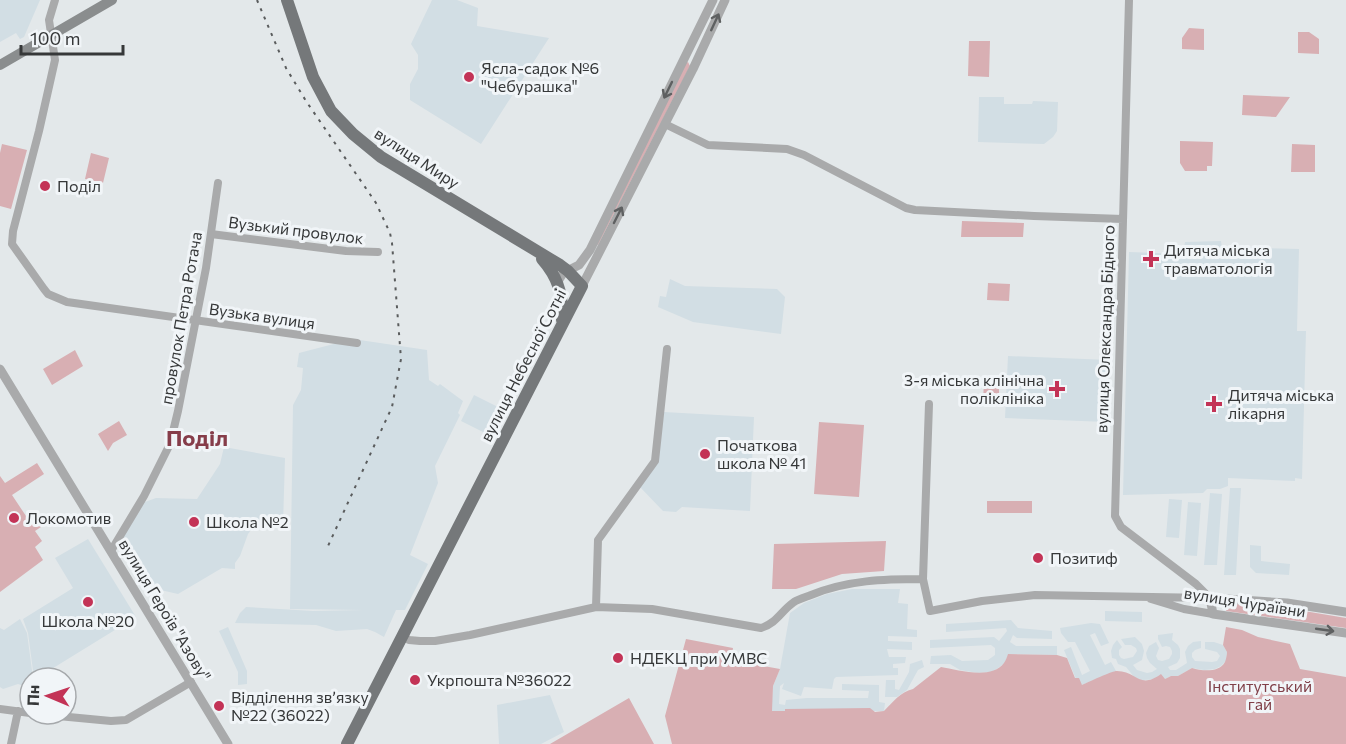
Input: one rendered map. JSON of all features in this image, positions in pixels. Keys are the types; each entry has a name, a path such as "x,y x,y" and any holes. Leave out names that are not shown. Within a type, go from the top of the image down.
{"main road":[{"path":"0,66 112,0"},
{"name":"вулиця Миру","path":"287,0 313,77 331,111 353,134 386,159 568,271 582,286"},
{"name":"вулиця Миру","path":"533,249 545,261 566,298 573,302"},
{"name":"вулиця Небесної Сотні","path":"347,744 582,286"},
{"path":"560,287 563,309 562,324"}],"street":[{"path":"51,37 49,20 55,0"},
{"name":"вулиця Небесної Сотні","path":"582,286 598,244 685,55 713,0"},
{"name":"вулиця Небесної Сотні","path":"560,287 563,273 582,262 598,244 665,124 725,0"},
{"name":"вулиця Олександра Бідного","path":"1129,0 1115,516 1121,527 1196,584 1210,598"},
{"name":"Вузька вулиця","path":"51,37 55,60 13,231 12,244 48,294 67,302 357,343"},
{"path":"685,55 697,61"},
{"path":"665,124 708,145 787,149 804,154 915,210 1123,219"},
{"name":"провулок Петра Ротача","path":"111,550 144,496 170,444 196,320 218,183"},
{"name":"Вузький провулок","path":"211,234 346,251 378,252"},
{"path":"596,607 598,540 655,461 667,349"},
{"name":"вулиця Героїв \"Азову\"","path":"0,369 228,744"},
{"path":"402,636 409,640 435,641 596,607 652,609 760,628 778,618 794,602 823,590 883,579 923,579 929,405"},
{"name":"вулиця Чураївни","path":"923,579 930,611 982,601 1035,595 1242,599 1346,612"},
{"name":"вулиця Чураївни","path":"1141,596 1184,609 1346,633"},
{"path":"1210,598 1213,614"},
{"path":"78,718 126,720 192,682"},
{"path":"0,709 18,711 11,744"}],"shaded area":[{"path":"0,0 40,0 24,37 20,39 16,33 0,42"},
{"name":"Ясла-садок №6 \"Чебурашка\"","path":"432,0 457,0 478,8 477,26 549,38 481,144 410,100 410,84 418,69 418,55 411,44"},
{"path":"979,97 1004,97 1004,104 1032,104 1033,101 1058,102 1057,131 1044,144 978,142"},
{"name":"Дитяча міська лікарня","path":"1221,241 1222,247 1299,249 1297,331 1306,331 1302,479 1295,478 1295,481 1228,478 1228,486 1220,489 1207,489 1203,493 1123,495 1129,252 1183,254 1185,242"},
{"path":"670,279 685,286 777,289 785,297 781,334 693,322 658,307 660,296 666,297"},
{"path":"353,339 427,350 429,380 438,386 440,384 463,401 458,413 460,415 435,466 438,483 410,555 428,564 405,610 396,610 384,637 367,629 336,631 316,625 235,623 246,607 313,611 363,610 290,609 293,405 301,390 303,368 297,367 299,353"},
{"name":"3-я міська клінічна поліклініка","path":"1008,356 1109,360 1107,422 1005,418"},
{"path":"474,395 502,409 489,435 461,421"},
{"name":"Початкова школа № 41","path":"664,412 754,417 750,511 682,507 676,512 663,511 639,486 657,462"},
{"name":"Школа №2","path":"224,447 285,458 283,525 257,519 235,563 235,569 222,568 178,594 143,586 118,544 145,502 156,498 197,499 220,464"},
{"path":"1230,488 1241,488 1236,575 1224,575"},
{"path":"1210,493 1222,494 1217,565 1204,565"},
{"path":"1169,499 1182,500 1179,538 1166,537"},
{"path":"1188,502 1201,503 1197,556 1184,555"},
{"name":"Школа №20","path":"88,539 136,617 56,666 32,666 28,633 23,619 73,588 55,558"},
{"path":"1250,545 1261,546 1261,561 1290,564 1289,575 1256,573 1250,567"},
{"path":"852,589 900,589 898,603 908,604 907,629 917,630 917,637 888,636 888,641 912,642 912,650 887,649 889,657 906,657 905,663 893,664 893,668 898,668 898,675 836,677 832,689 804,687 801,696 782,689 784,683 780,686 779,704 785,705 786,700 807,698 868,698 869,691 842,690 842,684 879,685 879,702 885,703 884,711 771,711 773,686 780,669 790,613 804,603 827,594"},
{"path":"1105,611 1142,612 1142,622 1105,621"},
{"path":"20,619 27,633 31,666 18,666 18,684 3,689 0,687 0,628 4,630"},
{"path":"1011,620 1018,628 1052,631 1052,639 1017,638 1013,635 1010,642 1016,646 1057,646 1057,655 1009,654 1004,664 992,672 978,673 960,670 950,664 930,664 931,656 951,655 962,661 988,660 995,655 995,648 991,645 930,648 930,640 994,637 999,641 1007,631 1006,628 946,632 946,624"},
{"path":"1091,623 1100,624 1109,643 1101,646 1095,633 1090,635 1105,665 1111,662 1116,671 1082,685 1076,679 1064,650 1071,647 1082,675 1090,671 1075,642 1068,642 1060,628"},
{"path":"228,627 247,671 247,684 238,685 238,672 219,631"},
{"path":"1173,633 1172,640 1180,649 1180,658 1177,663 1168,667 1170,670 1176,670 1187,663 1185,652 1193,642 1201,641 1201,648 1192,653 1195,661 1217,661 1220,656 1217,652 1205,649 1205,642 1214,642 1223,645 1227,652 1226,661 1215,669 1192,668 1178,676 1141,680 1135,678 1126,667 1118,664 1116,659 1112,658 1111,651 1117,640 1122,647 1119,650 1121,658 1133,657 1137,651 1136,648 1125,645 1121,639 1135,637 1142,644 1144,651 1142,660 1133,665 1137,670 1152,672 1157,669 1147,658 1146,653 1149,646 1156,642 1159,648 1156,656 1158,660 1169,659 1172,651 1170,647 1162,647 1158,635"},
{"path":"922,660 924,667 918,670 907,690 897,697 885,697 886,680 895,680 895,689 899,690 909,672 910,664"},
{"path":"550,695 564,732 541,744 499,744 497,705"}],"green space":[{"path":"1189,28 1204,29 1204,50 1182,49 1182,38"},
{"path":"1298,32 1309,32 1319,39 1319,54 1298,53"},
{"path":"969,41 990,41 989,77 968,76"},
{"path":"688,62 690,66 598,245 596,244"},
{"path":"1243,95 1290,97 1276,117 1242,115"},
{"path":"1180,141 1213,142 1212,166 1207,166 1207,171 1185,171 1180,163"},
{"path":"2,144 27,150 11,209 0,206"},
{"path":"1292,144 1315,145 1315,172 1291,172"},
{"path":"91,153 109,158 103,183 85,179"},
{"path":"962,221 1024,223 1023,237 961,237"},
{"path":"988,283 1010,284 1009,301 987,300"},
{"path":"75,350 83,366 52,385 43,369"},
{"path":"984,379 999,379 999,404 983,404"},
{"path":"119,421 127,435 113,443 108,451 98,434"},
{"path":"819,422 864,425 859,497 814,494"},
{"name":"Локомотив","path":"37,463 44,474 12,495 26,516 33,512 41,527 35,531 42,541 35,547 43,560 0,592 0,476 5,483"},
{"path":"987,501 1032,501 1032,513 987,513"},
{"path":"886,541 884,571 842,574 796,589 772,589 774,544"},
{"path":"1226,602 1346,618 1346,628 1226,611"},
{"name":"Інститутський гай","path":"1226,627 1290,644 1300,669 1346,677 1346,744 672,744 665,716 686,639 733,648 731,660 780,669 773,686 772,711 870,708 875,712 884,711 900,695 913,689 941,667 983,673 999,668 1008,654 1057,655 1067,658 1075,678 1079,678 1082,685 1117,671 1148,680 1161,674 1165,679 1178,676 1192,668 1215,670 1226,660 1227,652 1223,645"},
{"path":"629,698 654,744 550,744"}],"railway":[{"path":"257,0 286,68 376,203 390,233 392,243 401,359 392,407 328,546"}],"place":[{"name":"Ясла-садок №6 \"Чебурашка\"","path":"469,77"},
{"name":"Поділ","path":"45,186"},
{"name":"Дитяча міська травматологія","path":"1151,259"},
{"name":"3-я міська клінічна поліклініка","path":"1057,389"},
{"name":"Дитяча міська лікарня","path":"1214,404"},
{"name":"Початкова школа № 41","path":"705,454"},
{"name":"Локомотив","path":"14,518"},
{"name":"Школа №2","path":"194,522"},
{"name":"Позитиф","path":"1038,558"},
{"name":"Школа №20","path":"88,602"},
{"name":"НДЕКЦ при УМВС","path":"618,658"},
{"name":"Укрпошта №36022","path":"415,680"},
{"name":"Відділення зв’язку №22 (36022)","path":"219,706"}],"district":[{"name":"Поділ","path":"197,438"}]}
